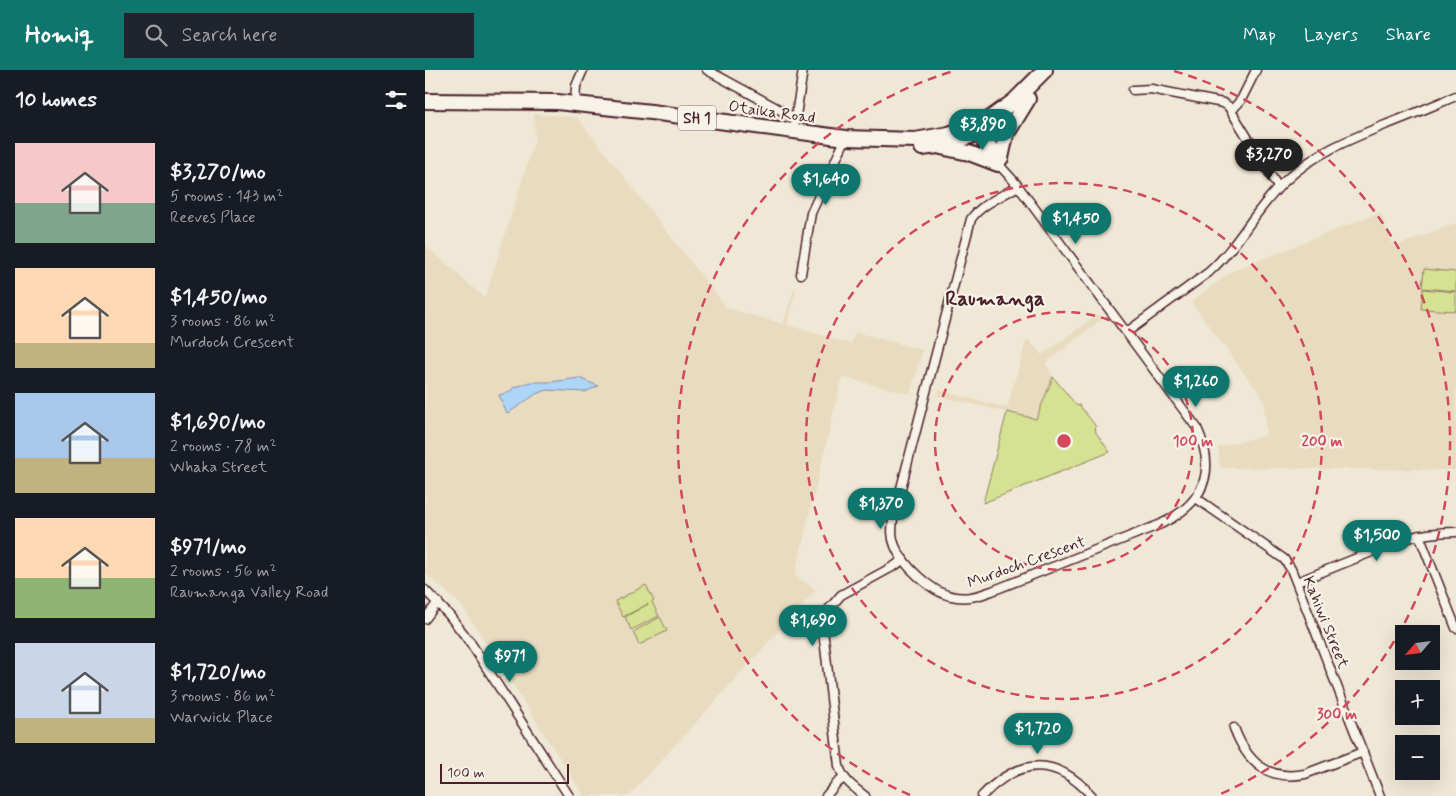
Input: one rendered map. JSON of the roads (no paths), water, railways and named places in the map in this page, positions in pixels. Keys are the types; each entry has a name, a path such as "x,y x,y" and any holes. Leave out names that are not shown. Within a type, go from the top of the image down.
{"highway":[{"name":"Otaika Road","path":"425,101 539,101 794,125 872,146 895,149 937,146 958,142 978,130 1015,101 1045,70"},
{"name":"Otaika Road","path":"846,138 915,140 978,130 1004,119 1028,99 1056,70"},
{"path":"937,146 969,153 1002,165 1006,135 1028,99"}],"street":[{"path":"575,104 576,86 583,70"},
{"name":"Otaika Road","path":"707,70 794,125"},
{"path":"794,125 803,70"},
{"path":"1232,110 1241,100 1257,70"},
{"path":"1133,90 1151,89 1223,103 1228,106 1278,187"},
{"path":"1127,332 1219,263 1278,187 1298,170 1334,147 1456,96"},
{"name":"Murdoch Crescent","path":"978,130 1192,422 1205,449 1206,473 1196,498 1184,511 1161,524 1006,586 977,596 959,598 941,593 923,580 903,559 894,545 893,519 971,219 983,207 1018,186"},
{"path":"801,274 811,213 846,138"},
{"name":"Kahiwi Street","path":"1196,498 1284,559 1291,569 1381,796"},
{"path":"1297,582 1404,539 1439,532 1456,532"},
{"path":"1419,535 1456,628"},
{"path":"865,796 852,787 844,778 839,766 823,630 828,610 841,595 896,565 903,559"},
{"path":"425,590 460,627 569,796"},
{"path":"425,619 438,602"},
{"path":"1234,728 1240,744 1247,754 1260,767 1279,775 1297,776 1305,774 1363,752"},
{"path":"982,796 991,786 1003,778 1037,766 1057,769 1065,773 1075,779 1092,796"},
{"path":"827,796 836,784 844,778"}],"water":[{"path":"579,378 598,386 585,392 547,390 536,394 507,414 499,395 530,382 551,382"}],"district":[{"name":"Raumanga","path":"995,298"}]}
